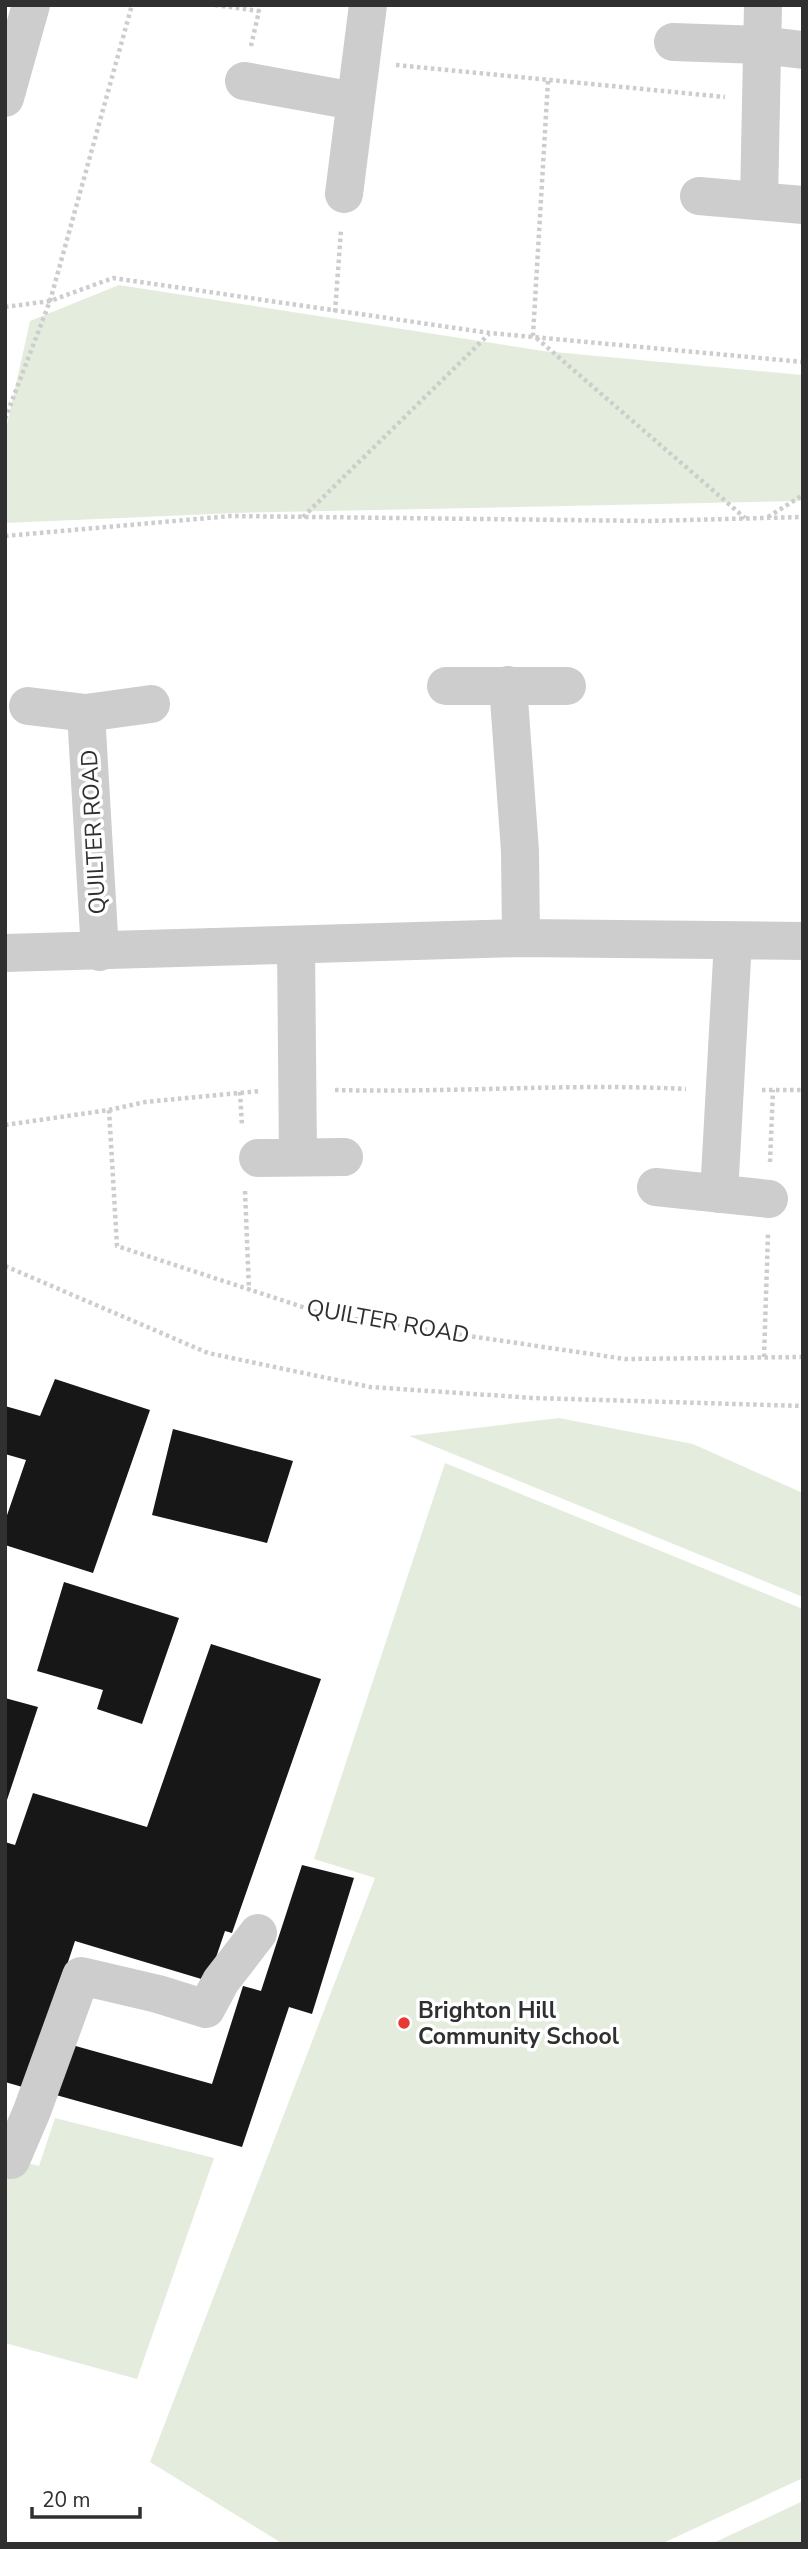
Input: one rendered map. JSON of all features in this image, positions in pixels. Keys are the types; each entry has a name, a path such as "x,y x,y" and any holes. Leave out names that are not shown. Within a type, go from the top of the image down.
{"street":[{"path":"5,98 31,5"},
{"path":"344,194 368,5"},
{"path":"759,201 763,5"},
{"path":"673,42 761,45 803,50"},
{"path":"244,81 354,101"},
{"path":"699,196 803,205"},
{"path":"508,685 520,851 522,938"},
{"path":"446,686 567,686"},
{"path":"28,706 86,713 151,704"},
{"name":"QUILTER ROAD","path":"86,713 100,952"},
{"path":"5,953 522,938 803,941"},
{"path":"719,1194 733,942"},
{"path":"296,945 298,1157"},
{"path":"258,1158 344,1157"},
{"path":"656,1187 769,1199"},
{"path":"5,2159 11,2160 32,2111 81,1976 158,1994 206,2009 221,1981 258,1933"}],"path":[{"path":"5,419 50,301 132,5"},
{"path":"215,5 259,11 244,81"},
{"path":"360,61 760,101"},
{"path":"533,335 548,81"},
{"path":"335,312 344,194"},
{"path":"5,307 50,301 113,278 490,333 803,362"},
{"path":"303,517 490,333"},
{"path":"533,335 746,519"},
{"path":"766,518 803,495"},
{"path":"5,536 232,516 650,521 803,517"},
{"path":"5,1125 109,1110 145,1101 297,1090 409,1092 611,1086 725,1091 803,1090"},
{"name":"QUILTER ROAD","path":"109,1110 117,1246 327,1315 625,1359 803,1357"},
{"path":"5,1266 208,1353 370,1387 534,1398 803,1406"}],"green space":[{"path":"119,285 543,351 803,375 803,501 236,513 5,523 5,434 30,321"},
{"path":"559,1418 693,1444 803,1493 803,1597 409,1436"},
{"path":"445,1463 803,1609 803,2478 661,2544 283,2544 150,2462 375,1878 314,1859"},
{"path":"55,2118 214,2158 137,2379 5,2343 5,2157 39,2166"},
{"path":"803,2501 803,2544 711,2544"}],"building":[{"path":"55,1379 150,1410 93,1573 5,1545 5,1521 26,1460 5,1454 5,1406 40,1416"},
{"path":"173,1429 293,1461 267,1543 152,1515"},
{"path":"64,1582 179,1618 142,1724 97,1709 103,1690 37,1671"},
{"path":"211,1644 321,1679 232,1933 225,1931 208,1981 75,1941 26,2088 5,2082 5,1842 15,1845 33,1793 147,1827"},
{"path":"5,1698 38,1707 6,1803 5,1803"},
{"path":"302,1865 354,1878 312,2014 289,2007 242,2147 56,2095 72,2045 212,2084 243,1986 261,1991"}],"place":[{"name":"Brighton Hill Community School","path":"404,2023"}]}
